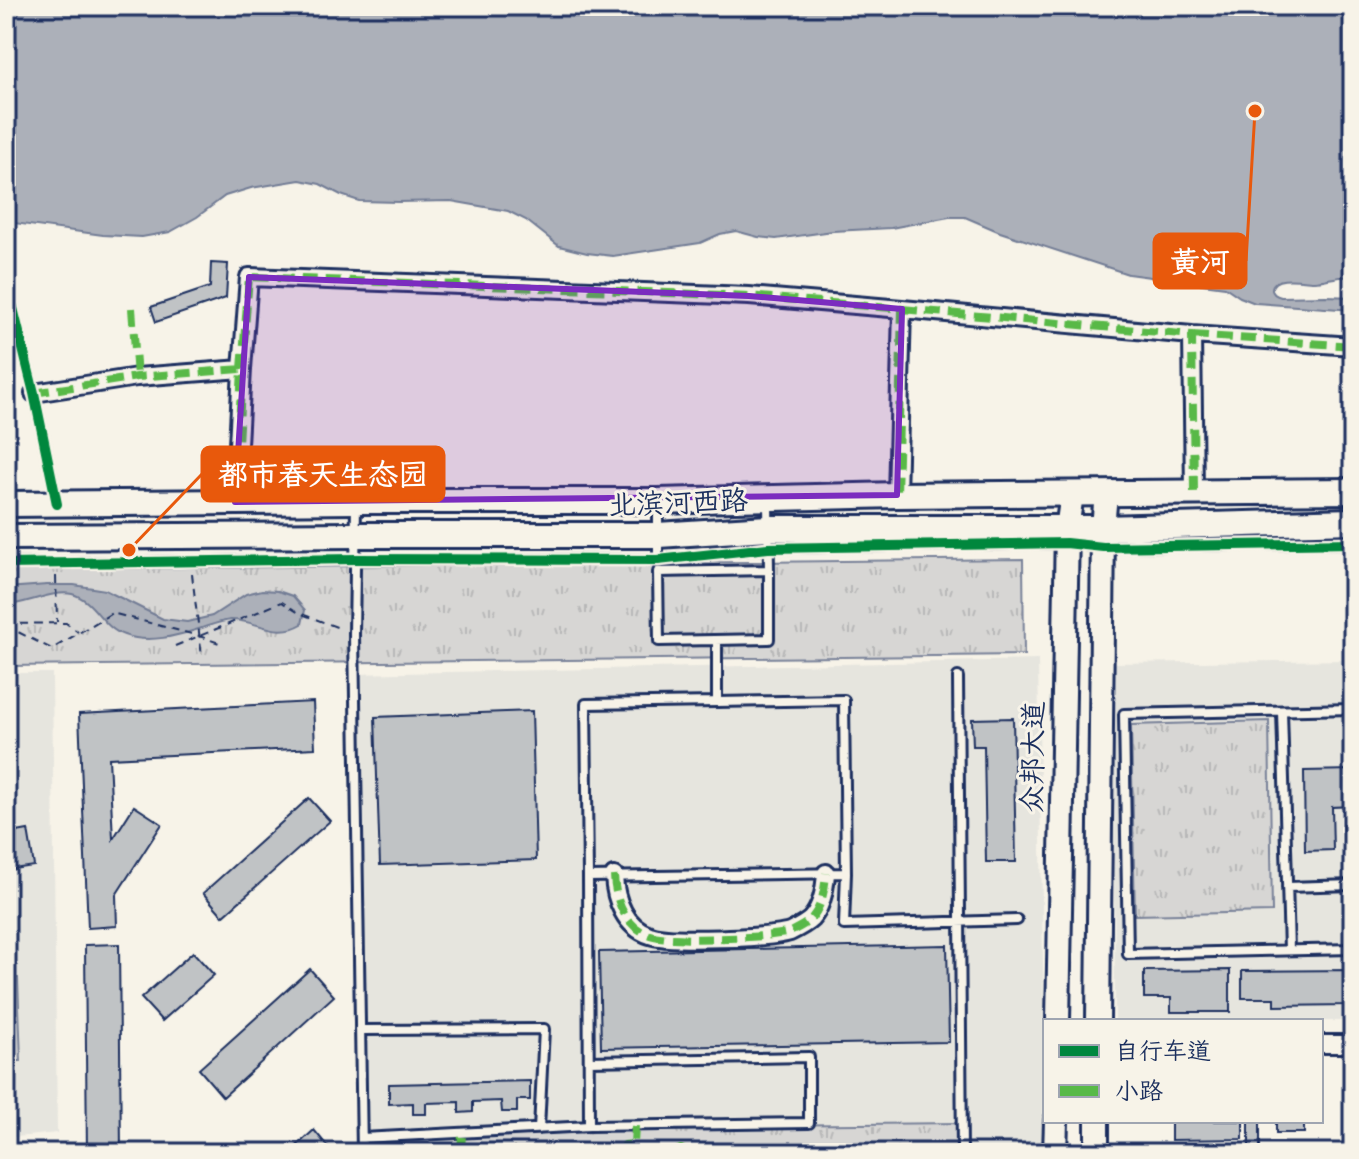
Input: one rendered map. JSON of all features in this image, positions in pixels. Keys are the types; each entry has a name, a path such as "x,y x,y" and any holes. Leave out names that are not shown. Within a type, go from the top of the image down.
{"main road":[{"name":"北滨河西路","path":"6,504 768,500 897,495 1353,491"},
{"path":"1098,1019 1106,493"},
{"name":"众邦大道","path":"1058,1019 1066,536 1072,494"},
{"name":"北滨河西路","path":"6,537 356,535 658,548 768,538 1103,538 1353,521"},
{"path":"1055,1153 1056,1123"},
{"path":"1097,1123 1097,1153"}],"street":[{"path":"235,502 249,277 749,296 1353,346"},
{"path":"897,495 902,309"},
{"path":"1192,335 1194,492"},
{"path":"34,393 137,377 242,369"},
{"path":"614,876 619,907 631,924 649,935 674,938 772,936 793,931 811,919 822,901 826,873"},
{"path":"1323,1044 1353,1044"}],"lane":[{"path":"658,501 659,641 769,639 768,500"},
{"path":"356,501 354,634 362,1153"},
{"path":"1103,538 1353,543"},
{"path":"6,564 356,559 658,548"},
{"path":"658,572 769,570"},
{"path":"717,640 717,702"},
{"path":"958,677 962,1153"},
{"path":"589,1126 586,704 844,700 844,925 1017,920"},
{"path":"1353,709 1124,714 1128,954 1353,949"},
{"path":"1282,711 1289,950"},
{"path":"588,877 846,873"},
{"path":"1287,887 1353,885"},
{"path":"361,1030 544,1029 539,1129"},
{"path":"362,1138 589,1126 809,1123 809,1057 589,1061"}],"path":[{"path":"191,561 202,657"},
{"path":"56,563 57,623"},
{"path":"175,646 282,602 299,613 354,634"},
{"path":"6,625 52,649 112,613 199,634 222,644"},
{"path":"6,625 66,623 79,633"}],"highlighted area":[{"path":"249,277 749,296 902,309 897,495 235,502"}],"shaded area":[{"path":"6,6 1353,6 1353,278 1283,280 1273,284 1272,289 1281,297 1353,297 1353,310 1255,303 1225,287 1128,274 1000,232 965,217 776,239 736,231 700,243 613,256 559,246 526,220 508,211 451,201 359,201 320,184 300,180 225,196 170,232 142,237 6,222"},
{"path":"47,585 105,590 163,619 187,622 212,616 246,594 262,590 293,596 305,610 302,624 284,630 231,620 173,636 143,639 116,631 87,602 72,594 57,594 6,605 6,588"},
{"path":"1038,660 1043,1123 1046,1123 1046,1153 361,1153 353,674"},
{"path":"1353,660 1353,1021 1115,1019 1113,663"},
{"path":"6,673 52,673 57,1133 6,1138"}],"green space":[{"path":"1023,559 1024,655 6,666 6,570"},
{"path":"1269,721 1272,912 1135,915 1131,725"},
{"path":"6,978 18,978 21,1061 6,1061"},
{"path":"962,1123 962,1153 362,1153 362,1138 635,1126"}],"building":[{"path":"211,263 228,264 226,298 156,322 151,307 210,287"},
{"path":"313,702 315,748 109,758 113,839 134,806 162,824 116,895 117,926 88,928 79,714"},
{"path":"532,711 536,860 380,865 375,717"},
{"path":"1013,718 1016,862 986,862 984,746 973,746 972,719"},
{"path":"1353,770 1353,806 1332,807 1333,850 1305,851 1304,771"},
{"path":"309,798 330,821 223,916 203,893"},
{"path":"28,830 34,866 6,870 6,834"},
{"path":"119,944 121,1153 87,1153 85,945"},
{"path":"947,945 949,1042 601,1048 599,952"},
{"path":"193,952 214,975 162,1021 141,998"},
{"path":"310,969 334,996 223,1097 199,1069"},
{"path":"1230,970 1230,1012 1171,1012 1171,998 1144,998 1144,971"},
{"path":"1353,970 1353,998 1348,998 1348,1005 1275,1006 1275,998 1242,998 1242,971"},
{"path":"530,1081 530,1100 517,1100 517,1112 502,1112 501,1101 473,1102 473,1112 459,1113 459,1102 426,1103 426,1114 413,1114 413,1103 389,1104 389,1084"},
{"path":"1171,1123 1243,1123 1243,1139 1171,1140"},
{"path":"1249,1123 1260,1123 1260,1151 1249,1150"},
{"path":"1276,1123 1304,1123 1304,1133 1276,1133"},
{"path":"314,1130 333,1153 289,1153"}],"marked path":[{"path":"242,369 249,277 749,296 902,309 897,495"},
{"path":"132,308 137,377"},
{"path":"902,309 1192,335 1194,492"},
{"path":"1192,335 1353,346"},
{"path":"34,393 137,377 242,369 235,502"},
{"path":"614,876 619,903 634,926 650,935 697,939 763,936 792,931 809,921 818,909 826,873"},
{"path":"625,1153 621,1150 625,1145 634,1144 635,1126"},
{"path":"461,1153 462,1133"},
{"path":"672,1153 681,1149 688,1153"},
{"path":"642,1153 657,1150 671,1153"}],"cycle path":[{"path":"6,280 57,504"},
{"path":"6,564 356,559 658,560 768,548 1066,543 1103,547 1353,543"}],"place":[{"name":"黄河","path":"1255,111"},
{"name":"都市春天生态园","path":"129,550"}]}
